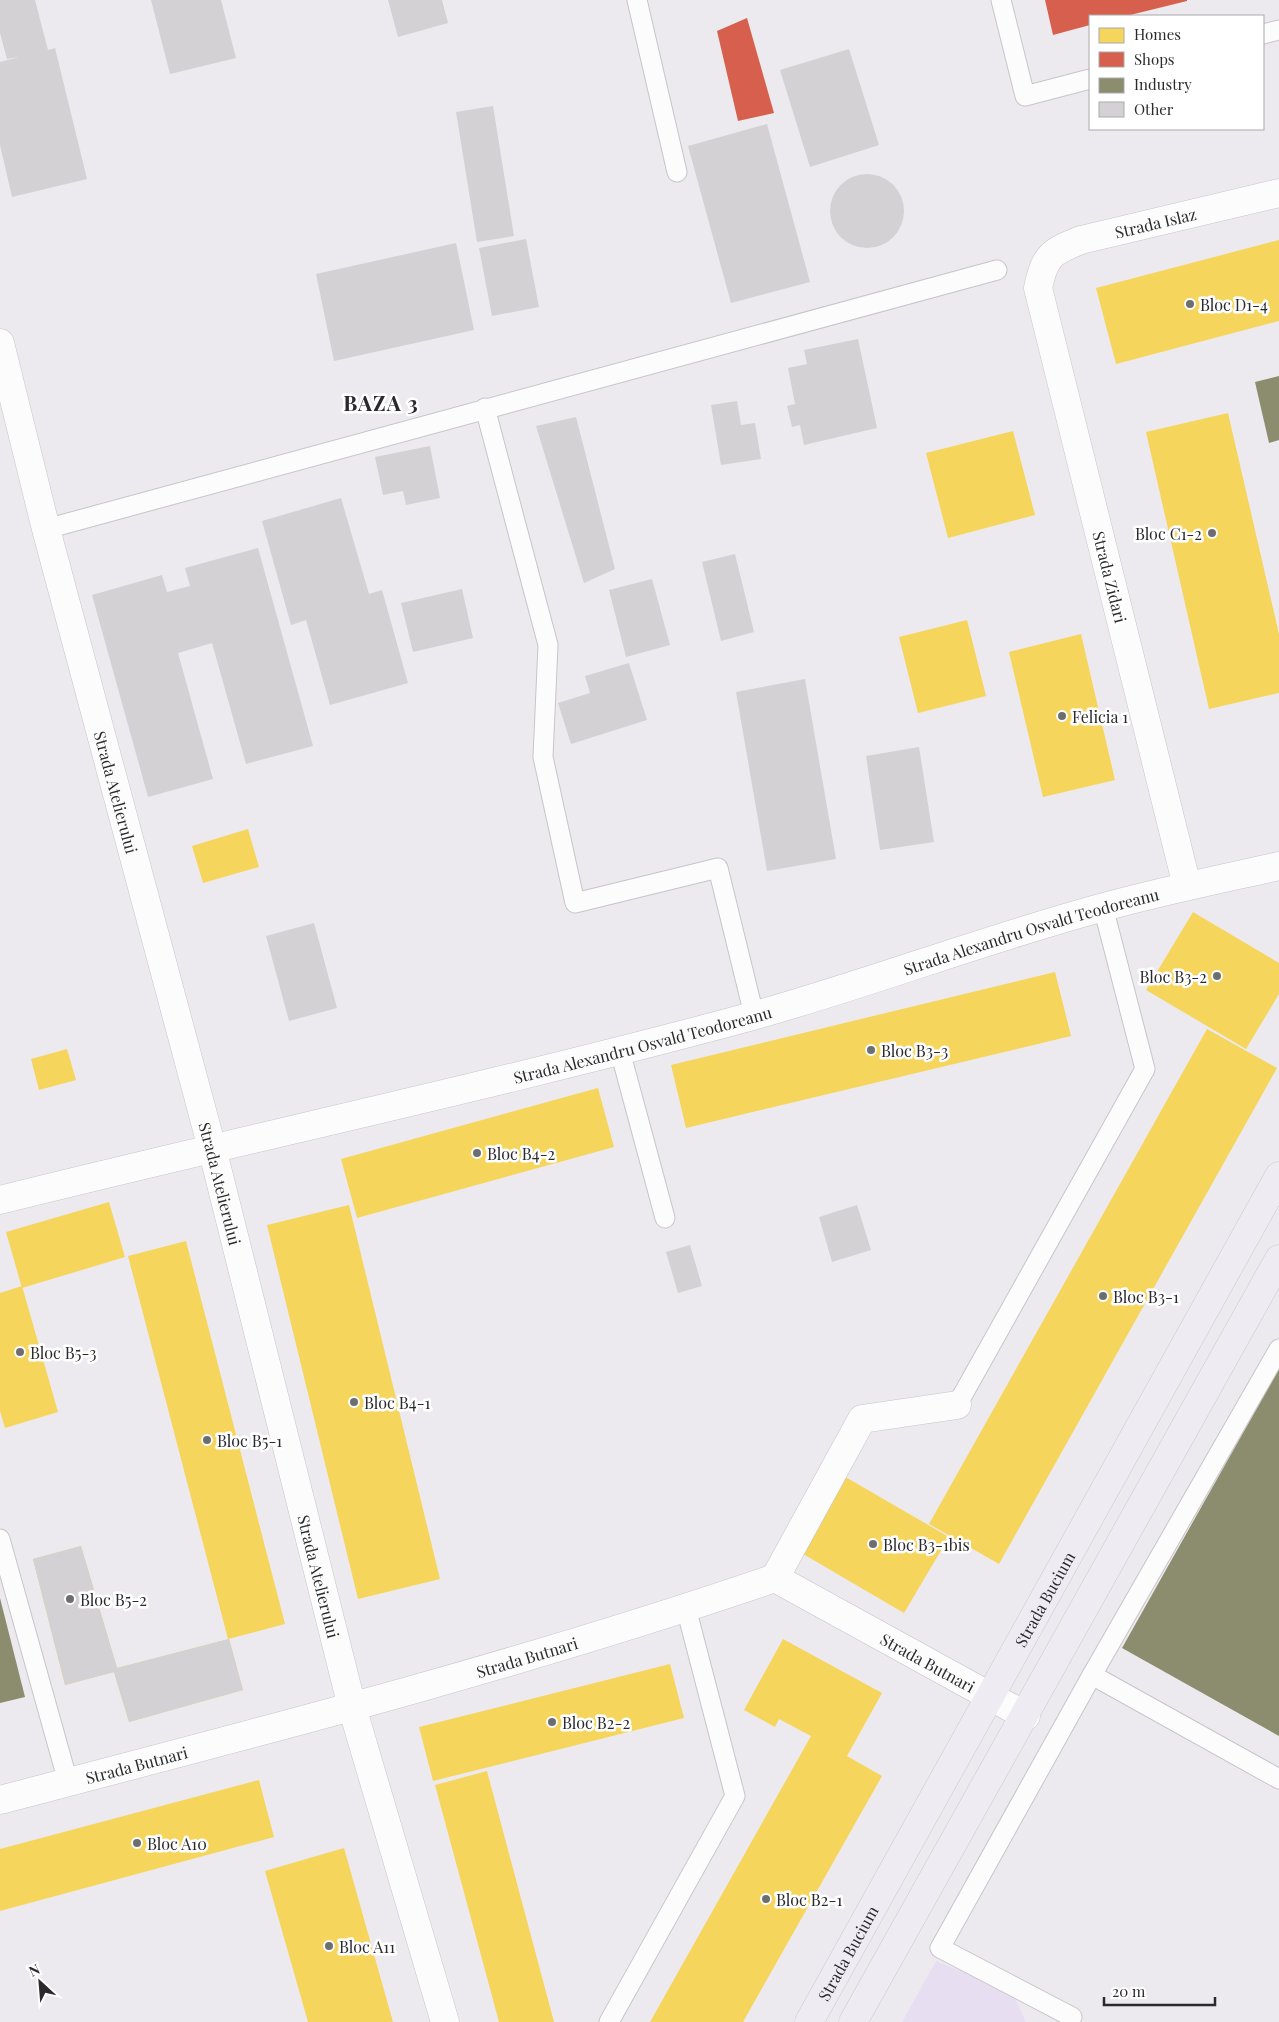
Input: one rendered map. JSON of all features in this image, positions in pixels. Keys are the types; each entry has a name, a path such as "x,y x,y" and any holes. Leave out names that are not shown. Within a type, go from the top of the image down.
{"main road":[{"name":"Strada Bucium","path":"809,2022 1279,1176"},
{"path":"854,2022 904,1929 1026,1716 1279,1259"}],"street":[{"name":"Strada Islaz","path":"1043,268 1055,250 1081,240 1279,193"},
{"name":"Strada Zidari","path":"1043,268 1038,288 1042,306 1187,886"},
{"name":"Strada Atelierului","path":"0,343 46,529 212,1148 352,1707 445,2022"},
{"name":"Strada Alexandru Osvald Teodoreanu","path":"0,1200 620,1051 754,1015 1102,907 1279,866"},
{"path":"775,1578 862,1419 957,1404"},
{"name":"Strada Butnari","path":"0,1800 352,1707 686,1608 775,1578 1026,1716"}],"lane":[{"path":"637,0 677,172"},
{"path":"1001,0 1025,96 1089,79"},
{"path":"1264,34 1279,30"},
{"path":"46,529 997,270"},
{"path":"485,408 548,645 543,757 575,903 718,868 754,1015"},
{"path":"957,1404 1145,1069 1102,907"},
{"path":"620,1051 664,1218"},
{"path":"1072,2017 940,1948 1092,1675 1279,1349"},
{"path":"1,1550 68,1782"},
{"path":"609,2022 735,1796 686,1608"},
{"path":"1092,1675 1279,1779"}],"shaded area":[{"path":"936,1961 1012,1992 1026,2022 902,2022"}],"building: Homes":[{"name":"Bloc D1-4","path":"1279,240 1279,321 1116,364 1096,288"},
{"name":"Bloc C1-2","path":"1228,413 1279,634 1279,693 1209,709 1146,432"},
{"path":"1013,431 1035,515 948,538 926,453"},
{"path":"967,620 986,696 918,713 899,637"},
{"name":"Felicia 1","path":"1081,634 1115,780 1043,797 1009,652"},
{"path":"248,829 259,867 203,883 192,846"},
{"name":"Bloc B3-2","path":"1193,912 1279,963 1279,994 1246,1049 1146,990"},
{"name":"Bloc B3-3","path":"1055,972 1071,1036 686,1128 671,1065"},
{"name":"Bloc B3-1","path":"1207,1029 1277,1068 999,1564 929,1524"},
{"path":"67,1049 76,1080 39,1090 31,1059"},
{"name":"Bloc B4-2","path":"598,1088 614,1147 357,1218 341,1159"},
{"path":"109,1202 125,1257 22,1288 6,1232"},
{"name":"Bloc B4-1","path":"349,1205 440,1579 358,1599 267,1225"},
{"name":"Bloc B5-1","path":"186,1241 285,1624 228,1639 128,1256"},
{"path":"22,1286 58,1412 5,1428 0,1411 0,1293"},
{"name":"Bloc B3-1bis","path":"842,1475 949,1537 904,1613 798,1551"},
{"name":"Bloc B5-2","path":"81,1546 117,1668 229,1639 243,1690 129,1722 114,1672 65,1685 33,1559"},
{"name":"Bloc B2-1","path":"783,1639 882,1693 847,1756 882,1776 743,2022 650,2022 811,1736 779,1719 775,1727 744,1710"},
{"name":"Bloc B2-2","path":"670,1664 684,1718 433,1781 419,1727"},
{"path":"487,1771 554,2022 499,2022 435,1785"},
{"name":"Bloc A10","path":"259,1780 274,1837 0,1911 0,1849"},
{"name":"Bloc A11","path":"344,1848 393,2022 308,2022 265,1871"}],"building: Shops":[{"path":"1045,0 1187,0 1130,15 1089,15 1089,25 1053,35"},
{"path":"747,18 774,113 738,121 717,31"}],"building: Industry":[{"path":"1279,376 1279,440 1269,443 1255,382"},
{"path":"1279,1369 1279,1736 1122,1648"},
{"path":"0,1598 25,1697 0,1703"}],"building: Other":[{"path":"0,0 35,0 48,50 55,48 87,179 12,197 0,145 0,62 19,57 7,59 0,33"},
{"path":"151,0 221,0 236,58 170,74"},
{"path":"388,0 442,0 448,23 398,37"},
{"path":"849,49 879,145 810,167 780,70"},
{"path":"493,106 514,236 477,242 456,112"},
{"path":"767,124 810,282 731,303 688,146"},
{"path":"860,174 874,174 888,180 898,190 904,204 904,218 898,232 888,242 874,248 860,248 846,242 836,232 830,218 830,204 836,190 846,180"},
{"path":"526,239 539,307 492,316 479,248"},
{"path":"456,243 474,330 334,361 316,274"},
{"path":"858,339 877,428 804,445 800,425 792,427 787,406 795,404 788,368 807,364 804,350"},
{"path":"737,401 741,425 755,423 761,459 721,465 711,405"},
{"path":"576,417 615,569 584,583 536,426"},
{"path":"430,446 440,498 406,505 403,491 383,495 375,457"},
{"path":"341,498 369,594 382,590 408,683 330,705 306,620 291,625 262,521"},
{"path":"258,548 313,746 246,764 212,643 178,653 213,779 148,797 92,595 162,575 167,592 190,586 185,568"},
{"path":"735,554 754,632 721,641 702,562"},
{"path":"652,579 670,645 626,657 609,590"},
{"path":"462,589 473,638 413,652 401,603"},
{"path":"629,663 647,720 571,744 558,703 590,693 585,676"},
{"path":"805,679 836,859 767,871 736,692"},
{"path":"919,747 934,842 880,850 866,756"},
{"path":"314,923 337,1008 289,1021 266,936"},
{"path":"857,1205 871,1250 832,1262 819,1217"},
{"path":"690,1245 702,1286 678,1293 666,1252"},
{"name":"Bloc B5-2","path":"81,1546 117,1668 229,1639 243,1690 129,1722 114,1672 65,1685 33,1559"}],"place":[{"name":"Bloc D1-4","path":"1190,304"},
{"name":"Bloc C1-2","path":"1212,533"},
{"name":"Felicia 1","path":"1062,716"},
{"name":"Bloc B3-2","path":"1217,976"},
{"name":"Bloc B3-3","path":"871,1050"},
{"name":"Bloc B4-2","path":"477,1153"},
{"name":"Bloc B3-1","path":"1103,1296"},
{"name":"Bloc B5-3","path":"20,1352"},
{"name":"Bloc B4-1","path":"354,1402"},
{"name":"Bloc B5-1","path":"207,1440"},
{"name":"Bloc B3-1bis","path":"873,1544"},
{"name":"Bloc B5-2","path":"70,1599"},
{"name":"Bloc B2-2","path":"552,1722"},
{"name":"Bloc A10","path":"137,1843"},
{"name":"Bloc B2-1","path":"766,1899"},
{"name":"Bloc A11","path":"329,1946"}],"district":[{"name":"BAZA 3","path":"381,402"}]}
